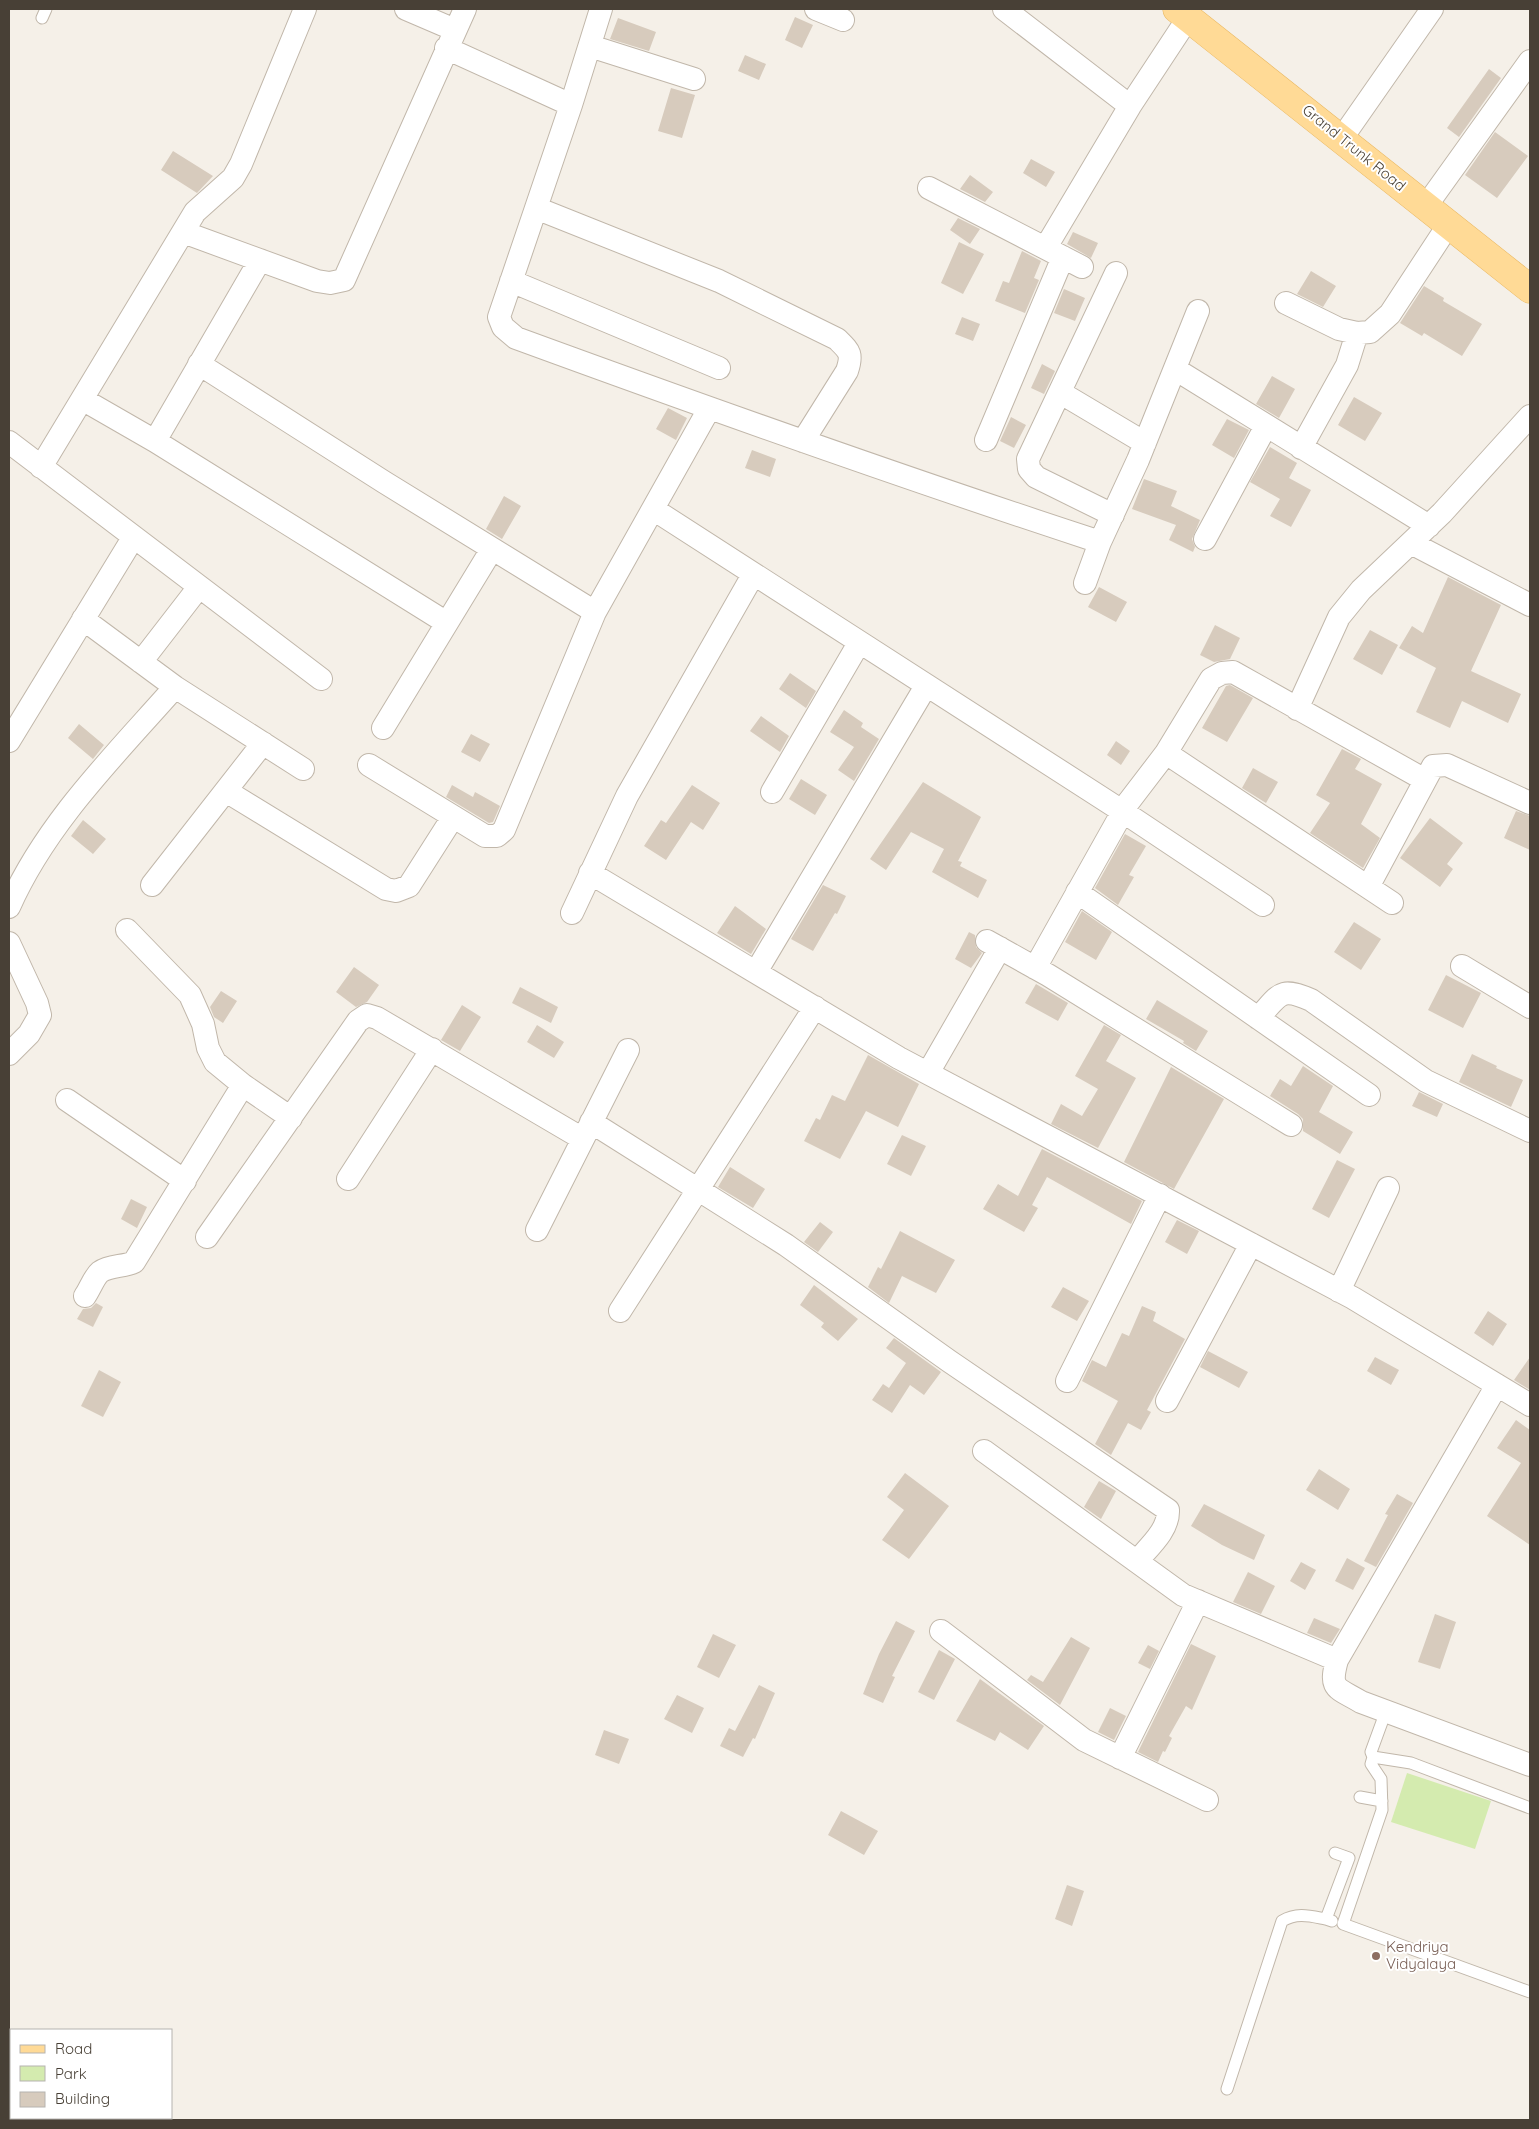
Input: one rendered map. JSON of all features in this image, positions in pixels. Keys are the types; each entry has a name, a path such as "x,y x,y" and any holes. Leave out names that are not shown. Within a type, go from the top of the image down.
{"main road":[{"name":"Grand Trunk Road","path":"1182,13 1530,289"}],"street":[{"path":"41,467 195,212 233,178 241,164 305,9"},
{"path":"406,9 450,39 571,105"},
{"path":"182,232 317,281 330,283 344,280 465,9"},
{"path":"601,9 571,105 499,317 503,328 516,338 709,409 1100,542"},
{"path":"816,9 843,20"},
{"path":"1004,9 1130,106"},
{"path":"1342,138 1432,9"},
{"path":"986,440 1130,106 1182,13"},
{"path":"590,46 694,79"},
{"path":"1426,206 1530,61"},
{"path":"929,188 1064,257"},
{"path":"536,208 719,281 837,339 848,351 851,359 847,371 803,441"},
{"path":"1286,303 1339,329 1357,333 1370,332 1390,314 1448,224"},
{"path":"154,441 260,260"},
{"path":"1113,514 1036,477 1029,469 1028,459 1061,394 1116,273"},
{"path":"511,281 719,368"},
{"path":"1085,583 1100,542 1145,443 1198,311"},
{"path":"1301,448 1347,365 1357,333"},
{"path":"199,364 595,612"},
{"path":"1175,369 1428,526"},
{"path":"1061,394 1145,443"},
{"path":"82,399 154,441 447,622"},
{"path":"369,765 485,836 497,836 504,830 595,612 709,409"},
{"path":"1297,708 1339,617 1361,590 1428,526 1530,416"},
{"path":"1205,540 1266,426"},
{"path":"9,442 321,679"},
{"path":"653,509 1122,811 1262,905"},
{"path":"9,741 133,538"},
{"path":"1411,543 1530,605"},
{"path":"384,728 492,548"},
{"path":"572,913 627,796 753,575"},
{"path":"141,662 198,587"},
{"path":"82,619 175,686 303,769"},
{"path":"772,792 859,642"},
{"path":"1035,968 1122,811 1166,753 1211,679 1222,673 1233,672 1425,780"},
{"path":"9,907 20,881 73,804 175,686"},
{"path":"756,972 926,686"},
{"path":"152,885 263,744"},
{"path":"1166,753 1392,902"},
{"path":"1368,887 1433,766 1447,765 1530,803"},
{"path":"226,791 386,888 396,891 409,886 453,817"},
{"path":"590,874 928,1073 1339,1291 1530,1405"},
{"path":"1077,892 1369,1095"},
{"path":"127,930 190,995 203,1024 208,1048 215,1062 243,1085 291,1118"},
{"path":"9,943 37,1003 40,1015 29,1034 9,1054"},
{"path":"928,1073 993,945 1035,968 1291,1125"},
{"path":"1462,966 1530,1007"},
{"path":"1258,1018 1281,994 1293,992 1311,1000 1426,1082 1528,1125"},
{"path":"620,1311 815,1007"},
{"path":"207,1237 358,1020 367,1015 377,1018 697,1189 786,1245 949,1361 1168,1510 1169,1519 1137,1561"},
{"path":"348,1178 432,1049"},
{"path":"537,1230 628,1050"},
{"path":"86,1296 99,1272 109,1268 125,1267 134,1262 243,1085"},
{"path":"67,1100 185,1181"},
{"path":"1339,1291 1388,1188"},
{"path":"1067,1381 1160,1196"},
{"path":"1166,1401 1251,1244"},
{"path":"1497,1385 1337,1660 1332,1679 1335,1686 1361,1702 1530,1765"},
{"path":"984,1451 1183,1595 1337,1660"},
{"path":"1120,1758 1198,1601"},
{"path":"941,1632 1084,1740 1207,1800"}],"lane":[{"path":"1343,1924 1382,1810 1381,1779 1371,1764 1373,1757 1371,1752 1386,1712"},
{"path":"1373,1757 1411,1763 1530,1808"},
{"path":"1360,1797 1382,1801"},
{"path":"1326,1919 1349,1858 1335,1853"},
{"path":"1227,2089 1282,1921 1290,1916 1301,1915 1343,1924 1530,1992"}],"green space":[{"path":"1407,1773 1491,1801 1475,1849 1391,1822"}],"building":[{"path":"795,17 813,25 802,48 785,40"},
{"path":"618,18 656,32 649,51 610,39"},
{"path":"745,55 766,64 759,80 738,71"},
{"path":"1489,69 1501,78 1459,137 1447,128"},
{"path":"671,88 695,95 682,138 658,131"},
{"path":"1495,132 1528,156 1497,198 1465,175"},
{"path":"173,151 213,176 197,193 161,170"},
{"path":"1031,159 1055,172 1046,187 1023,173"},
{"path":"970,175 993,192 985,202 960,189"},
{"path":"958,218 980,229 970,244 950,230"},
{"path":"1073,232 1098,243 1091,258 1067,244"},
{"path":"959,242 984,254 963,294 941,283"},
{"path":"1022,251 1041,261 1034,278 1039,280 1025,313 995,301 1003,281 1009,283"},
{"path":"1311,271 1336,286 1323,307 1297,294"},
{"path":"1424,286 1444,298 1443,301 1482,324 1462,356 1424,333 1422,336 1400,323"},
{"path":"1064,289 1085,298 1075,321 1054,313"},
{"path":"962,317 980,324 973,341 955,334"},
{"path":"1042,364 1055,371 1044,394 1031,388"},
{"path":"1272,376 1295,389 1279,418 1256,404"},
{"path":"1354,397 1382,413 1365,441 1338,425"},
{"path":"668,408 687,418 676,440 656,429"},
{"path":"1011,417 1026,425 1014,448 1000,441"},
{"path":"1227,419 1249,430 1234,458 1212,445"},
{"path":"1270,447 1297,463 1289,478 1311,490 1291,527 1270,516 1280,499 1250,482"},
{"path":"752,450 776,459 770,477 745,468"},
{"path":"1144,479 1177,491 1171,506 1200,520 1192,539 1195,547 1193,552 1169,540 1176,525 1132,509"},
{"path":"504,496 521,506 502,539 486,529"},
{"path":"1448,577 1501,605 1471,671 1521,694 1508,723 1462,701 1450,728 1416,712 1436,668 1399,648 1412,626 1423,633"},
{"path":"1099,587 1127,602 1116,622 1088,607"},
{"path":"1215,625 1240,638 1230,659 1214,662 1200,655"},
{"path":"1370,630 1398,645 1382,675 1353,659"},
{"path":"790,673 816,691 806,708 779,689"},
{"path":"1230,685 1253,698 1227,742 1202,728 1226,686"},
{"path":"844,710 863,723 861,727 879,739 854,781 838,770 854,747 830,732"},
{"path":"761,716 789,736 780,752 750,731"},
{"path":"79,724 104,745 93,759 68,738"},
{"path":"471,734 490,744 480,762 461,752"},
{"path":"1116,741 1130,751 1121,765 1107,755"},
{"path":"1342,749 1361,759 1355,769 1382,784 1361,824 1380,838 1363,868 1310,833 1330,803 1316,795"},
{"path":"1253,768 1278,782 1266,803 1242,788"},
{"path":"801,779 827,795 815,815 789,799"},
{"path":"923,782 981,817 958,861 962,862 960,866 987,880 978,898 932,872 944,849 911,832 886,870 870,859"},
{"path":"452,785 473,797 475,792 500,806 493,822 489,823 446,797"},
{"path":"692,785 720,803 703,830 691,822 666,860 644,846 661,820 666,823"},
{"path":"1516,811 1530,816 1530,850 1504,838"},
{"path":"1430,818 1463,843 1447,864 1453,869 1440,887 1400,858"},
{"path":"83,820 106,839 93,854 71,836"},
{"path":"1125,834 1146,846 1129,875 1134,877 1118,905 1095,888"},
{"path":"823,885 846,896 837,914 835,913 813,951 791,939"},
{"path":"735,906 766,929 751,954 717,933"},
{"path":"1082,911 1112,932 1096,960 1065,942"},
{"path":"1354,922 1381,939 1361,970 1334,952"},
{"path":"969,932 975,935 976,947 982,953 971,968 955,959"},
{"path":"354,967 379,985 367,1002 356,1007 336,992"},
{"path":"1446,975 1481,993 1463,1028 1428,1010"},
{"path":"1036,984 1068,1003 1058,1021 1025,1003"},
{"path":"520,987 558,1007 551,1023 512,1003"},
{"path":"221,991 237,1001 223,1023 214,1017 210,1007"},
{"path":"1157,1000 1208,1031 1196,1051 1183,1043 1184,1041 1146,1019"},
{"path":"462,1005 481,1017 460,1051 441,1040"},
{"path":"537,1025 564,1042 554,1058 527,1042"},
{"path":"1104,1025 1121,1035 1106,1061 1136,1078 1098,1148 1051,1124 1061,1104 1082,1116 1098,1089 1075,1076"},
{"path":"1472,1054 1497,1066 1496,1068 1523,1080 1511,1107 1459,1082"},
{"path":"868,1055 919,1084 898,1127 866,1111 840,1159 804,1141 816,1118 820,1120 832,1095 845,1101"},
{"path":"1303,1066 1333,1086 1319,1112 1353,1132 1340,1154 1303,1131 1303,1119 1270,1096 1280,1079 1291,1086"},
{"path":"1171,1067 1224,1099 1174,1189 1124,1162"},
{"path":"1419,1092 1443,1104 1437,1117 1412,1106"},
{"path":"902,1135 926,1146 911,1176 887,1164"},
{"path":"1042,1149 1142,1201 1131,1224 1047,1177 1032,1205 1038,1208 1024,1232 983,1209 998,1184 1018,1196"},
{"path":"1337,1160 1355,1169 1329,1218 1312,1209"},
{"path":"730,1167 765,1189 753,1208 718,1187"},
{"path":"131,1199 147,1207 137,1228 121,1219"},
{"path":"1177,1220 1199,1231 1187,1254 1165,1242"},
{"path":"820,1222 833,1232 818,1252 804,1242"},
{"path":"900,1231 955,1260 936,1293 902,1276 889,1303 868,1287 878,1267 881,1269"},
{"path":"814,1285 858,1319 838,1341 821,1327 824,1323 800,1305"},
{"path":"1063,1287 1089,1301 1077,1321 1051,1307"},
{"path":"96,1303 103,1307 93,1327 77,1319 83,1309 91,1308"},
{"path":"1142,1306 1156,1312 1153,1321 1185,1339 1147,1410 1151,1412 1141,1430 1128,1423 1111,1455 1095,1444 1118,1401 1082,1381 1092,1360 1106,1367 1122,1333 1129,1336"},
{"path":"1488,1311 1507,1324 1493,1346 1474,1333"},
{"path":"894,1338 941,1372 924,1395 910,1385 892,1413 872,1400 883,1384 889,1388 906,1363 886,1348"},
{"path":"1208,1351 1248,1372 1239,1388 1200,1367"},
{"path":"1375,1357 1399,1370 1391,1385 1367,1371"},
{"path":"1530,1357 1530,1390 1514,1380"},
{"path":"99,1370 121,1382 103,1417 81,1406"},
{"path":"1516,1420 1530,1430 1530,1545 1487,1516 1521,1463 1497,1448"},
{"path":"1319,1469 1350,1489 1338,1510 1306,1490"},
{"path":"905,1473 949,1506 909,1559 882,1540 904,1510 887,1497"},
{"path":"1099,1481 1116,1491 1101,1519 1084,1507"},
{"path":"1397,1494 1413,1503 1376,1567 1364,1561 1388,1515 1385,1514"},
{"path":"1204,1504 1265,1535 1254,1560 1222,1545 1191,1526"},
{"path":"1347,1558 1365,1568 1353,1590 1335,1581"},
{"path":"1301,1562 1316,1570 1305,1590 1290,1581"},
{"path":"1248,1572 1275,1586 1261,1614 1233,1602"},
{"path":"1435,1614 1456,1622 1440,1669 1418,1662"},
{"path":"1314,1618 1340,1629 1331,1643 1307,1633"},
{"path":"896,1621 915,1631 892,1676 895,1677 883,1703 863,1694 879,1654"},
{"path":"713,1634 736,1645 719,1678 697,1667"},
{"path":"1071,1637 1090,1648 1060,1705 1027,1680 1031,1675 1043,1682"},
{"path":"1191,1644 1216,1656 1192,1710 1186,1706 1169,1736 1172,1738 1165,1752 1163,1751 1158,1762 1138,1752"},
{"path":"1148,1645 1159,1651 1150,1669 1138,1663"},
{"path":"939,1650 955,1659 934,1700 918,1692"},
{"path":"980,1679 1044,1726 1028,1750 1000,1732 995,1741 956,1721"},
{"path":"759,1685 775,1693 755,1739 753,1738 743,1757 720,1746 729,1728 735,1731"},
{"path":"677,1695 704,1708 692,1733 664,1719"},
{"path":"1110,1708 1126,1716 1114,1740 1098,1732"},
{"path":"604,1730 629,1739 619,1764 595,1755"},
{"path":"841,1811 878,1831 864,1855 828,1835"},
{"path":"1067,1885 1084,1891 1072,1926 1055,1919"}],"place":[{"name":"Kendriya Vidyalaya","path":"1376,1956"}]}
